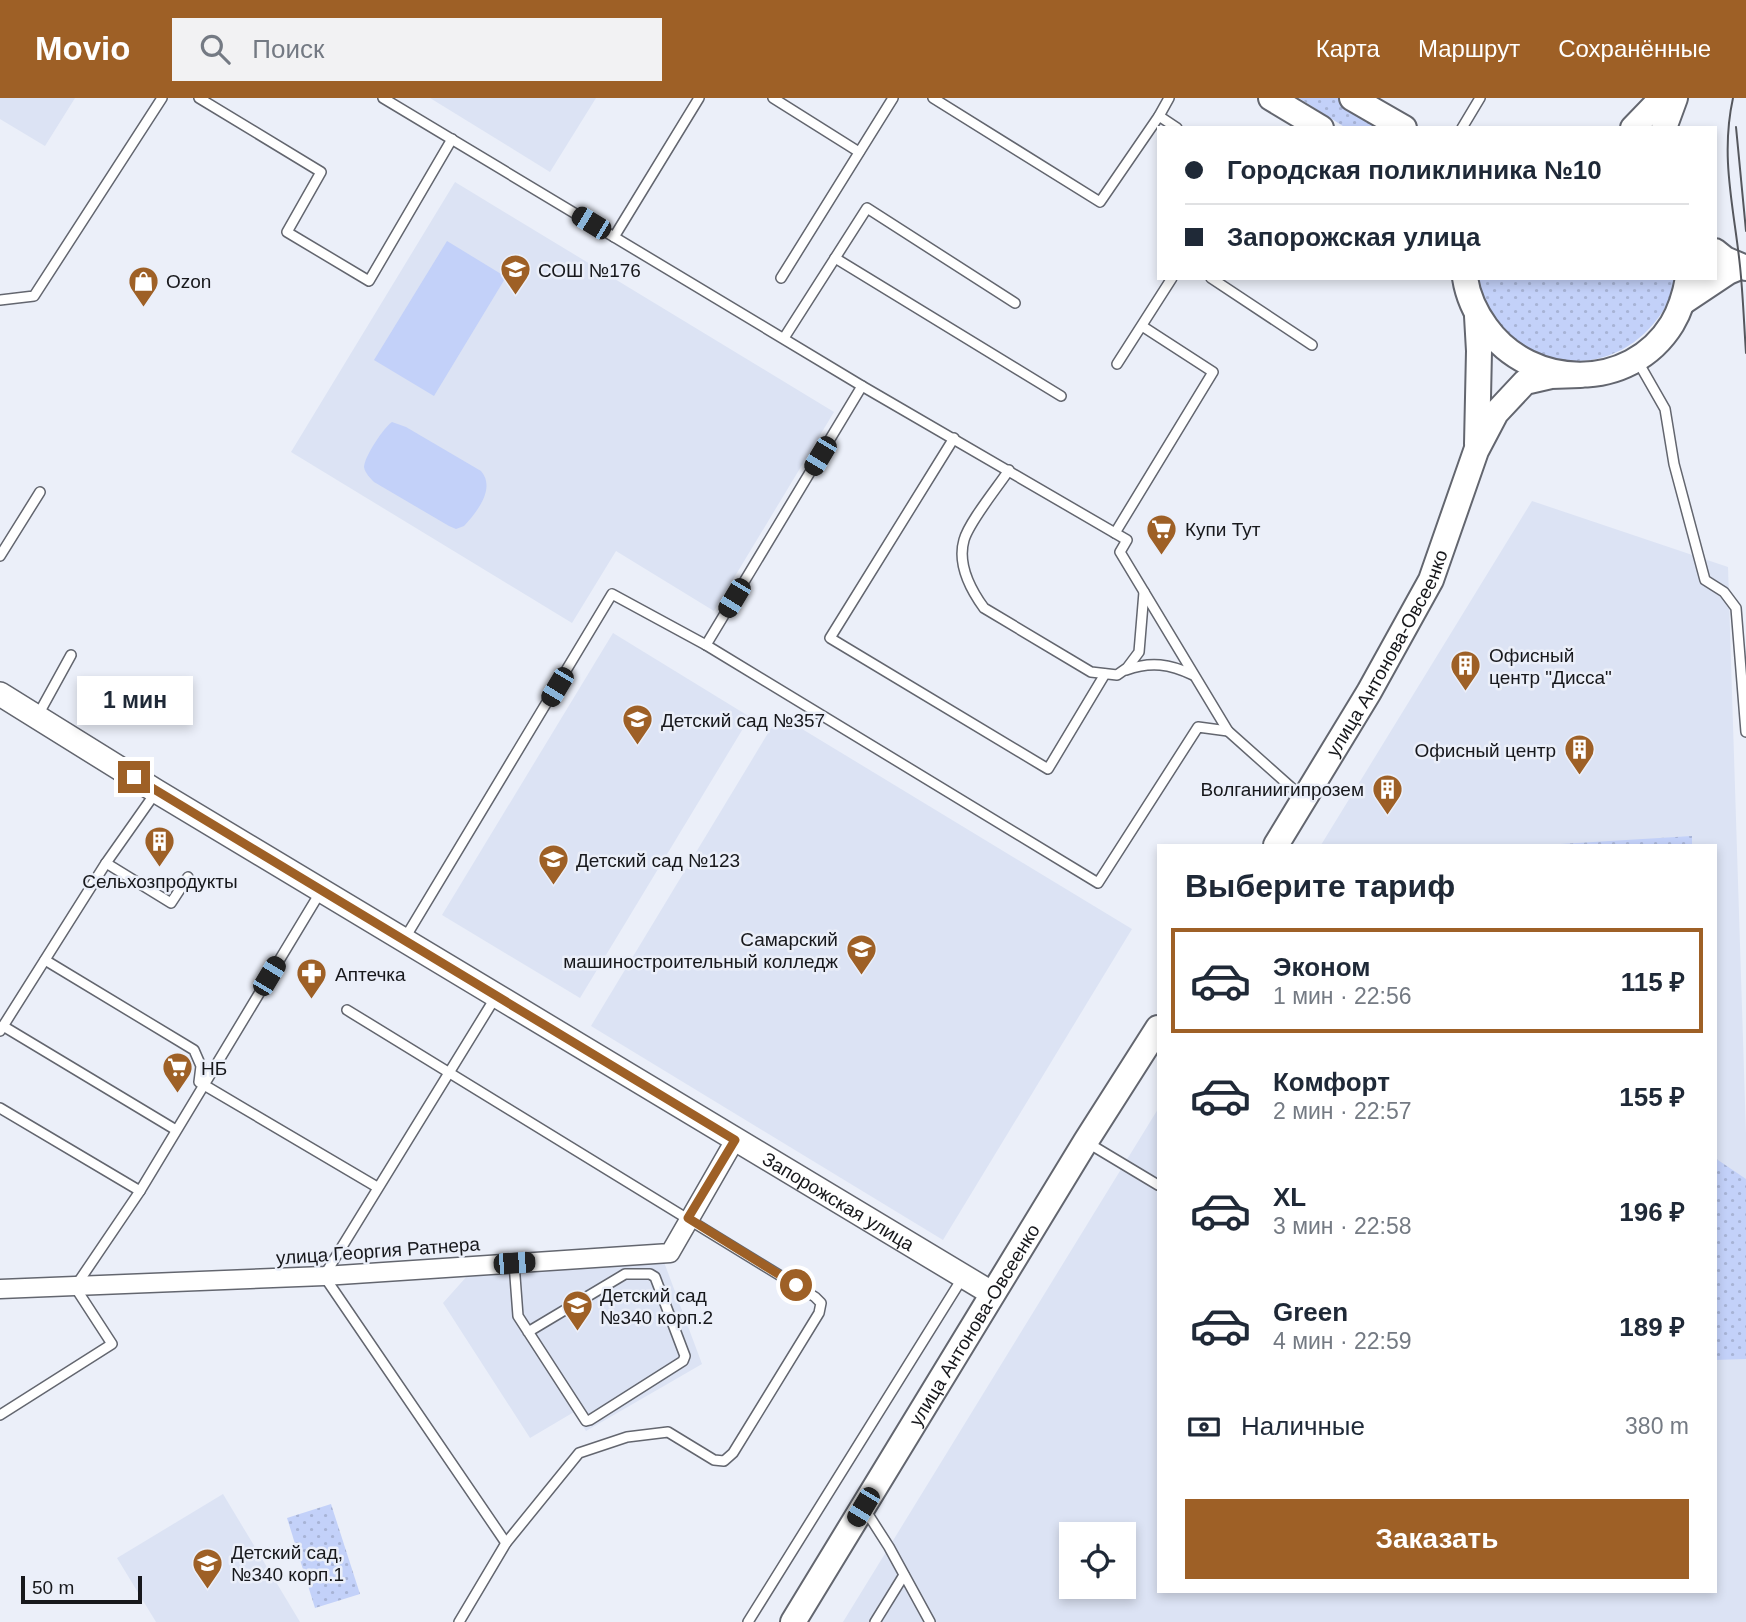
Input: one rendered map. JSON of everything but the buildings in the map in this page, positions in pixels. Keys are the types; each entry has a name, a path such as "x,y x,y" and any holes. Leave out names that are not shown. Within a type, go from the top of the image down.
{"main road":[{"path":"1271,98 1318,126"},
{"path":"1352,98 1401,126"},
{"path":"1635,126 1662,98"},
{"path":"1665,126 1675,98"},
{"path":"1717,252 1743,268"},
{"path":"1717,280 1728,272 1743,268"},
{"path":"1465,280 1477,315 1496,341 1521,360 1549,372 1580,375 1609,371 1636,359 1656,344 1672,325 1683,303 1688,280"},
{"path":"1683,303 1716,280"},
{"name":"улица Антонова-Овсеенко","path":"1476,451 1479,351 1477,315"},
{"name":"улица Антонова-Овсеенко","path":"1277,844 1369,692 1431,580 1476,451 1496,413 1525,382 1551,376 1580,375"},
{"name":"улица Антонова-Овсеенко","path":"793,1622 1086,1141 1157,1030"}],"street":[{"name":"Запорожская улица","path":"0,694 156,791 993,1294"},
{"name":"улица Георгия Ратнера","path":"0,1289 324,1276 670,1252 735,1140"}],"lane":[{"path":"0,300 34,296 162,98"},
{"path":"200,98 321,172 286,232 369,281 452,139"},
{"path":"383,98 862,386 1127,540 1120,552 1228,731 1305,800"},
{"path":"614,237 699,98"},
{"path":"773,98 859,152"},
{"path":"781,278 893,98"},
{"path":"933,98 1100,202 1169,98"},
{"path":"1463,126 1480,98"},
{"path":"1159,116 1174,126"},
{"path":"784,338 867,208 1015,303"},
{"path":"835,258 1061,396"},
{"path":"1117,364 1171,280"},
{"path":"1214,280 1312,345"},
{"path":"1115,533 1213,372 1142,326"},
{"path":"1636,359 1665,409 1674,464 1704,580 1724,592 1736,608 1746,732"},
{"path":"706,645 862,386"},
{"path":"954,438 830,638 1048,769 1105,674"},
{"path":"1009,470 964,540 964,568 974,593 984,608 1091,672 1117,675 1127,668 1139,652 1144,592"},
{"path":"0,556 40,492"},
{"path":"405,940 612,594 706,645 1098,883 1198,727 1228,731"},
{"path":"37,716 71,655"},
{"path":"1123,671 1147,663 1177,667 1195,676"},
{"path":"156,791 106,863 2,1028 176,1130"},
{"path":"106,863 172,903 188,877"},
{"path":"0,1415 112,1344 75,1287 140,1191 322,890"},
{"path":"45,960 194,1050 201,1066 199,1082 377,1187"},
{"path":"497,995 324,1276 506,1543"},
{"path":"346,1010 688,1218 821,1303 819,1313 733,1453 724,1461 714,1460 668,1432 627,1437 579,1453 506,1543 459,1622"},
{"path":"0,1108 140,1191"},
{"path":"1086,1141 1157,1184"},
{"path":"514,1263 516,1310 528,1332 586,1421 683,1362 685,1356 655,1277 650,1274 625,1274 528,1332"},
{"path":"748,1622 963,1277"},
{"path":"863,1507 930,1622"},
{"path":"875,1622 904,1575"}],"shaded area":[{"path":"0,98 75,98 45,146 0,119"},
{"path":"430,98 596,98 550,172"},
{"path":"1299,98 1343,98 1394,126 1343,126"},
{"name":"СОШ №176","path":"455,182 834,412 714,611 616,551 572,623 291,452"},
{"path":"447,241 506,277 434,396 374,360"},
{"path":"1477,280 1675,280 1667,304 1637,340 1618,352 1597,359 1575,361 1554,358 1532,350 1495,320 1481,297"},
{"path":"392,422 406,427 481,471 487,485 486,492 479,507 464,526 456,529 449,526 374,482 365,471 367,456"},
{"path":"1532,501 1728,567 1746,1134 1746,1622 843,1622 1157,1111 1157,1593 1717,1593 1717,844 1322,844"},
{"path":"613,633 750,717 580,998 442,915"},
{"name":"Самарский машиностроительный колледж","path":"779,715 1132,929 943,1240 591,1026"},
{"path":"1692,836 1692,844 1560,844"},
{"path":"1717,1159 1746,1179 1746,1359 1717,1360"},
{"name":"Детский сад №340 корп.2","path":"664,1262 702,1364 586,1431 574,1412 530,1438 443,1303 468,1275"},
{"name":"Детский сад, №340 корп.1","path":"223,1494 300,1622 156,1622 117,1558"},
{"path":"331,1504 360,1594 315,1608 287,1518"}],"tram line":[{"path":"1733,98 1729,120 1729,182 1741,277 1746,353"},
{"path":"1736,127 1746,231"}],"place":[{"name":"СОШ №176","path":"515,297"},
{"name":"Ozon","path":"143,308"},
{"name":"Купи Тут","path":"1162,556"},
{"name":"Офисный центр \"Дисса\"","path":"1466,693"},
{"name":"Детский сад №357","path":"638,747"},
{"name":"Офисный центр","path":"1579,777"},
{"name":"Волганиигипрозем","path":"1387,816"},
{"name":"Сельхозпродукты","path":"160,869"},
{"name":"Детский сад №123","path":"553,887"},
{"name":"Самарский машиностроительный колледж","path":"861,977"},
{"name":"Аптечка","path":"312,1001"},
{"name":"НБ","path":"178,1095"},
{"name":"Детский сад №340 корп.2","path":"577,1333"},
{"name":"Детский сад, №340 корп.1","path":"208,1590"}],"route":[{"path":"134,777 735,1140 688,1218 796,1285"}]}
